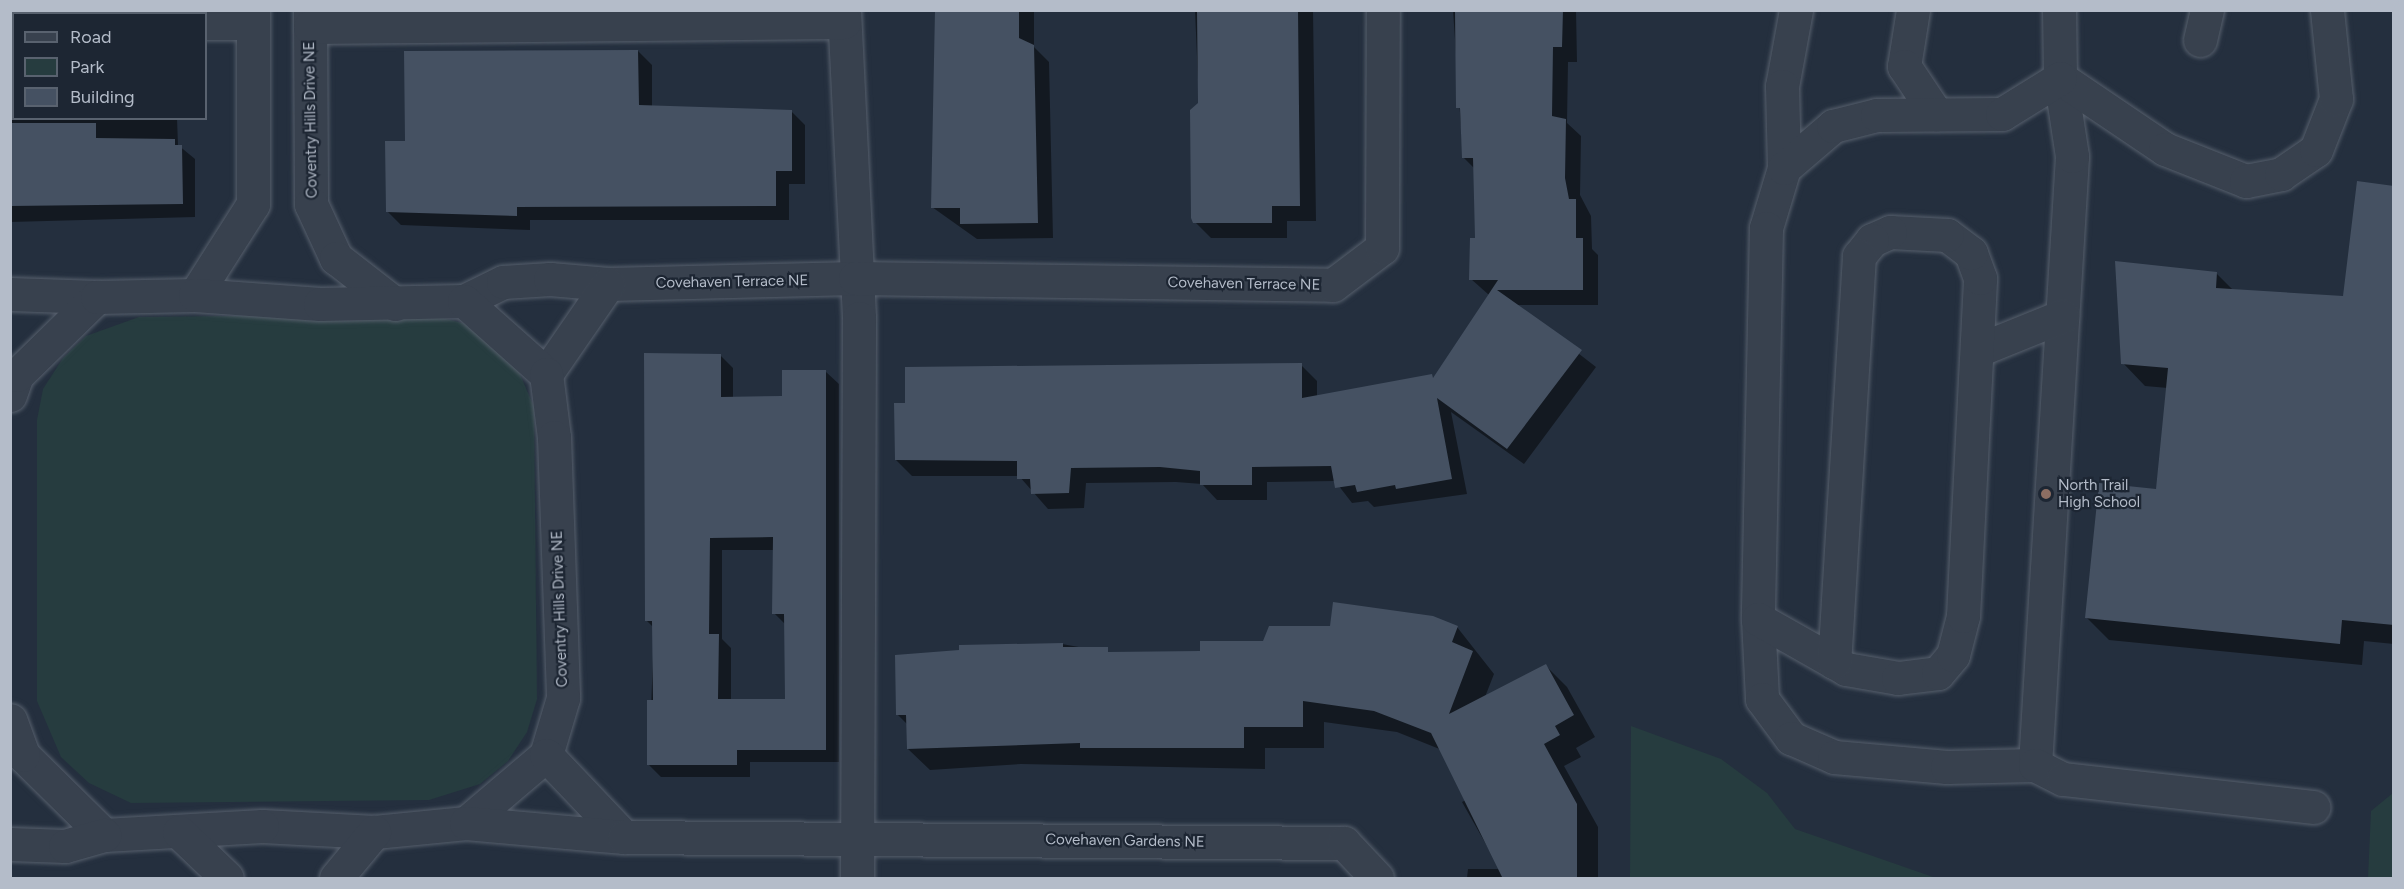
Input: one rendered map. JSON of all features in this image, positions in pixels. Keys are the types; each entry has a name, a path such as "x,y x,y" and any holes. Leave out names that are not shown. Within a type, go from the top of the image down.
{"street":[{"name":"Covehaven Terrace NE","path":"593,282 855,278 1333,285 1382,248 1383,10"},
{"path":"1796,10 1782,86 1784,168 1766,228 1758,620 1762,699 1791,738 1834,757 1898,765 2035,765 2063,779 2313,807"},
{"path":"1912,10 1904,66 1936,114"},
{"path":"2035,765 2072,156 2060,78 2059,10"},
{"path":"2060,78 2165,149 2246,181 2281,174 2316,150 2336,99 2327,10"},
{"path":"310,19 844,16 855,278 859,838 857,879"},
{"path":"195,295 253,204 253,17 207,23"},
{"name":"Coventry Hills Drive NE","path":"310,19 312,204 336,258 395,304"},
{"path":"1784,168 1833,126 1877,115 2002,114 2060,78"},
{"path":"1758,620 1834,663 1898,678 1938,673 1953,655 1963,616 1980,278 1971,253 1947,235 1890,232 1872,240 1859,256 1834,663"},
{"path":"10,294 97,297 195,295 395,304 465,301 503,282 593,282 546,374 465,301"},
{"path":"13,378 97,297"},
{"path":"1978,350 2062,316"},
{"name":"Coventry Hills Drive NE","path":"546,374 554,437 563,698 546,755"},
{"path":"10,720 17,762 104,835"},
{"path":"10,844 65,846 104,835 262,826 374,832 466,824 546,755 624,837"},
{"name":"Covehaven Gardens NE","path":"466,824 624,837 1344,843 1377,879"},
{"path":"179,832 228,879"},
{"path":"336,879 374,832"}],"green space":[{"path":"426,314 466,324 516,365 534,407 537,699 527,732 508,761 480,784 429,800 131,803 89,783 61,757 37,701 37,420 43,389 63,358 86,336 139,317"},
{"path":"1631,726 1721,759 1767,793 1795,829 1936,878 1630,878"},
{"path":"2393,793 2393,878 2368,878 2371,811"}],"building":[{"path":"935,10 1019,10 1019,38 1034,45 1038,223 960,224 960,208 931,208"},
{"path":"1197,10 1298,10 1300,206 1272,206 1272,223 1193,223 1191,218 1190,110 1198,103"},
{"path":"1455,10 1563,10 1562,47 1553,47 1552,116 1566,119 1565,178 1569,199 1576,199 1576,238 1583,238 1583,290 1497,290 1582,350 1507,449 1437,398 1452,479 1396,489 1395,485 1357,492 1355,485 1335,488 1331,466 1252,467 1252,485 1200,485 1200,471 1160,467 1071,468 1069,493 1031,494 1030,479 1017,479 1017,461 895,460 894,403 905,403 905,367 1302,363 1302,398 1432,374 1433,378 1498,280 1469,280 1470,238 1475,238 1473,158 1462,158 1460,108 1456,108"},
{"path":"638,50 639,105 792,110 792,171 776,171 776,206 517,207 517,216 386,212 385,141 405,141 404,51"},
{"path":"10,123 96,123 96,138 175,139 175,145 182,145 183,204 10,206"},
{"path":"2357,181 2394,186 2394,625 2342,620 2340,644 2085,618 2099,483 2156,489 2168,368 2121,364 2115,261 2217,272 2216,288 2343,296"},
{"path":"644,353 721,354 721,397 782,396 782,370 826,370 826,750 737,750 737,765 647,765 647,700 653,700 652,621 645,621","holes":["773,537 772,614 784,614 785,699 718,699 719,634 709,634 710,538"]},
{"path":"1333,602 1433,616 1458,626 1452,642 1473,651 1449,714 1546,664 1574,715 1555,726 1560,735 1544,744 1577,804 1577,879 1503,879 1431,733 1374,711 1303,701 1303,727 1244,727 1244,748 1080,748 1080,743 907,749 906,715 896,715 895,655 959,650 959,645 1063,643 1063,647 1108,647 1108,652 1200,651 1200,641 1263,641 1269,626 1330,626"}],"place":[{"name":"North Trail High School","path":"2046,494"}]}
